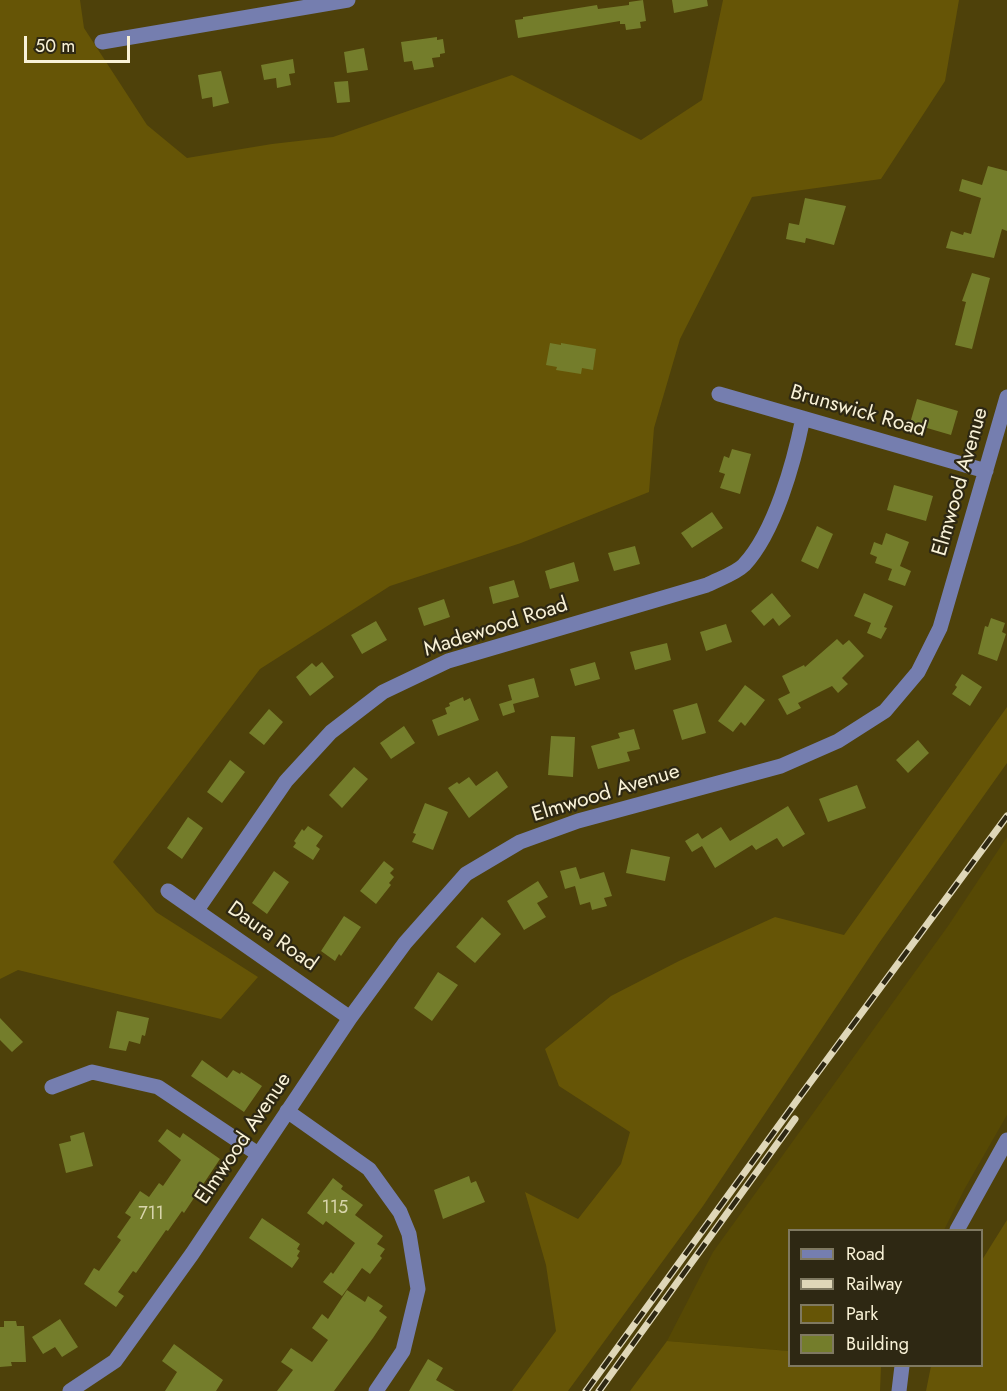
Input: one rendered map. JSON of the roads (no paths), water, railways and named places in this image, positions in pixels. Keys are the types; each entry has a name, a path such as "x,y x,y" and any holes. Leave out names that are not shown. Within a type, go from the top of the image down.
{"street":[{"path":"102,42 348,0"},
{"name":"Brunswick Road","path":"719,394 986,471"},
{"name":"Elmwood Avenue","path":"70,1391 115,1361 192,1254 350,1018 405,944 466,874 520,842 578,821 781,766 838,741 885,711 918,672 940,628 1007,397"},
{"name":"Madewood Road","path":"197,910 286,781 331,732 383,692 448,661 707,585 742,566 764,539 785,486 803,418"},
{"name":"Daura Road","path":"168,891 350,1018"},
{"path":"52,1087 92,1072 158,1087 258,1154"},
{"path":"287,1111 369,1169 400,1212 409,1234 418,1289 403,1351 376,1391"},
{"path":"958,1229 1007,1140"},
{"path":"899,1391 902,1367"}],"railway":[{"path":"586,1391 1007,816"},
{"path":"599,1391 795,1119"}]}
